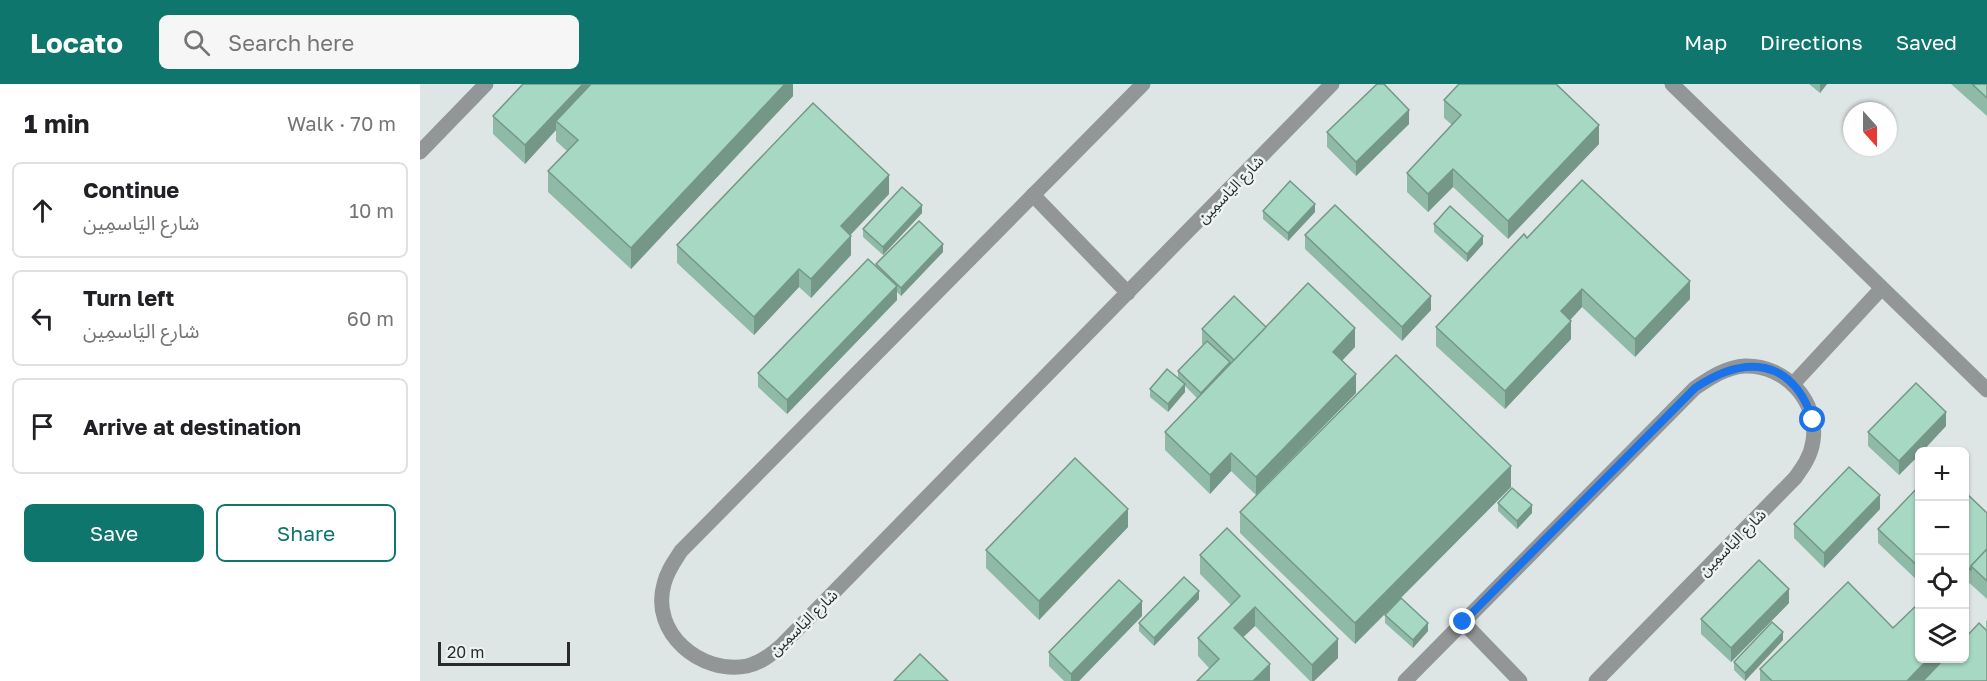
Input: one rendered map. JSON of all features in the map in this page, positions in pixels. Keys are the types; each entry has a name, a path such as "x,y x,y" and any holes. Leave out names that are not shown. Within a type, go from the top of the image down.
{"street":[{"path":"420,152 486,84"},
{"name":"شارع اليَاسمِين","path":"1143,84 681,551 669,567 663,586 662,606 667,625 677,642 692,656 710,664 729,668 748,666 767,658 1332,84"},
{"path":"1672,84 1987,390"},
{"path":"1033,195 1128,293"},
{"path":"1793,384 1881,289"},
{"name":"شارع اليَاسمِين","path":"1405,681 1695,388 1726,370 1744,366 1779,373 1793,384 1806,401 1813,420 1813,441 1807,461 1795,478 1596,681"},
{"path":"1463,622 1520,681"}],"building":[{"path":"523,84 583,84 525,145 493,116"},
{"path":"591,84 785,84 631,248 548,171 578,140 556,121"},
{"path":"1377,84 1384,84 1409,110 1356,162 1327,132"},
{"path":"1459,84 1556,84 1599,125 1508,221 1453,169 1428,194 1407,173 1461,115 1444,100"},
{"path":"1972,84 1987,84 1987,98"},
{"path":"813,103 889,175 841,226 851,236 811,279 799,269 754,317 677,245"},
{"path":"1582,180 1690,281 1635,339 1582,289 1561,311 1571,321 1505,391 1436,327 1524,234 1527,238"},
{"path":"1290,181 1315,204 1288,233 1263,211"},
{"path":"902,187 922,205 883,247 863,229"},
{"path":"1335,205 1431,296 1402,327 1305,235"},
{"path":"1450,206 1483,236 1467,254 1434,224"},
{"path":"919,221 943,244 901,288 876,264"},
{"path":"868,259 897,286 787,400 758,373"},
{"path":"1308,283 1355,328 1333,352 1356,374 1256,477 1231,453 1210,475 1165,432"},
{"path":"1234,296 1266,327 1234,360 1202,329"},
{"path":"1207,341 1230,362 1201,393 1178,371"},
{"path":"1396,355 1511,466 1355,623 1240,512"},
{"path":"1167,369 1185,384 1168,404 1150,389"},
{"path":"1916,383 1946,412 1899,461 1868,432"},
{"path":"1075,458 1128,509 1039,601 986,550"},
{"path":"1849,467 1880,495 1824,553 1794,524"},
{"path":"1512,488 1532,505 1517,521 1498,503"},
{"path":"1915,490 1915,563 1878,529"},
{"path":"1969,496 1987,513 1987,549 1971,566 1971,570 1969,568"},
{"path":"1227,528 1338,639 1312,665 1255,607 1234,628 1270,664 1253,681 1197,681 1219,659 1198,638 1240,596 1200,555"},
{"path":"1987,549 1987,581 1971,566"},
{"path":"1759,560 1789,589 1731,648 1701,619"},
{"path":"1184,577 1199,591 1154,638 1139,623"},
{"path":"1119,580 1142,601 1071,674 1049,652"},
{"path":"1848,582 1893,628 1915,607 1915,663 1924,663 1907,681 1772,681 1760,669"},
{"path":"1401,598 1428,623 1413,640 1385,615"},
{"path":"1772,622 1783,632 1745,673 1734,662"},
{"path":"1979,623 1987,631 1987,681 1923,681 1940,663 1969,663 1969,634"},
{"path":"920,654 948,681 894,681"}],"route":[{"path":"1463,622 1695,388 1710,378 1726,370 1744,366 1779,373 1793,384 1806,401 1813,420"}]}
